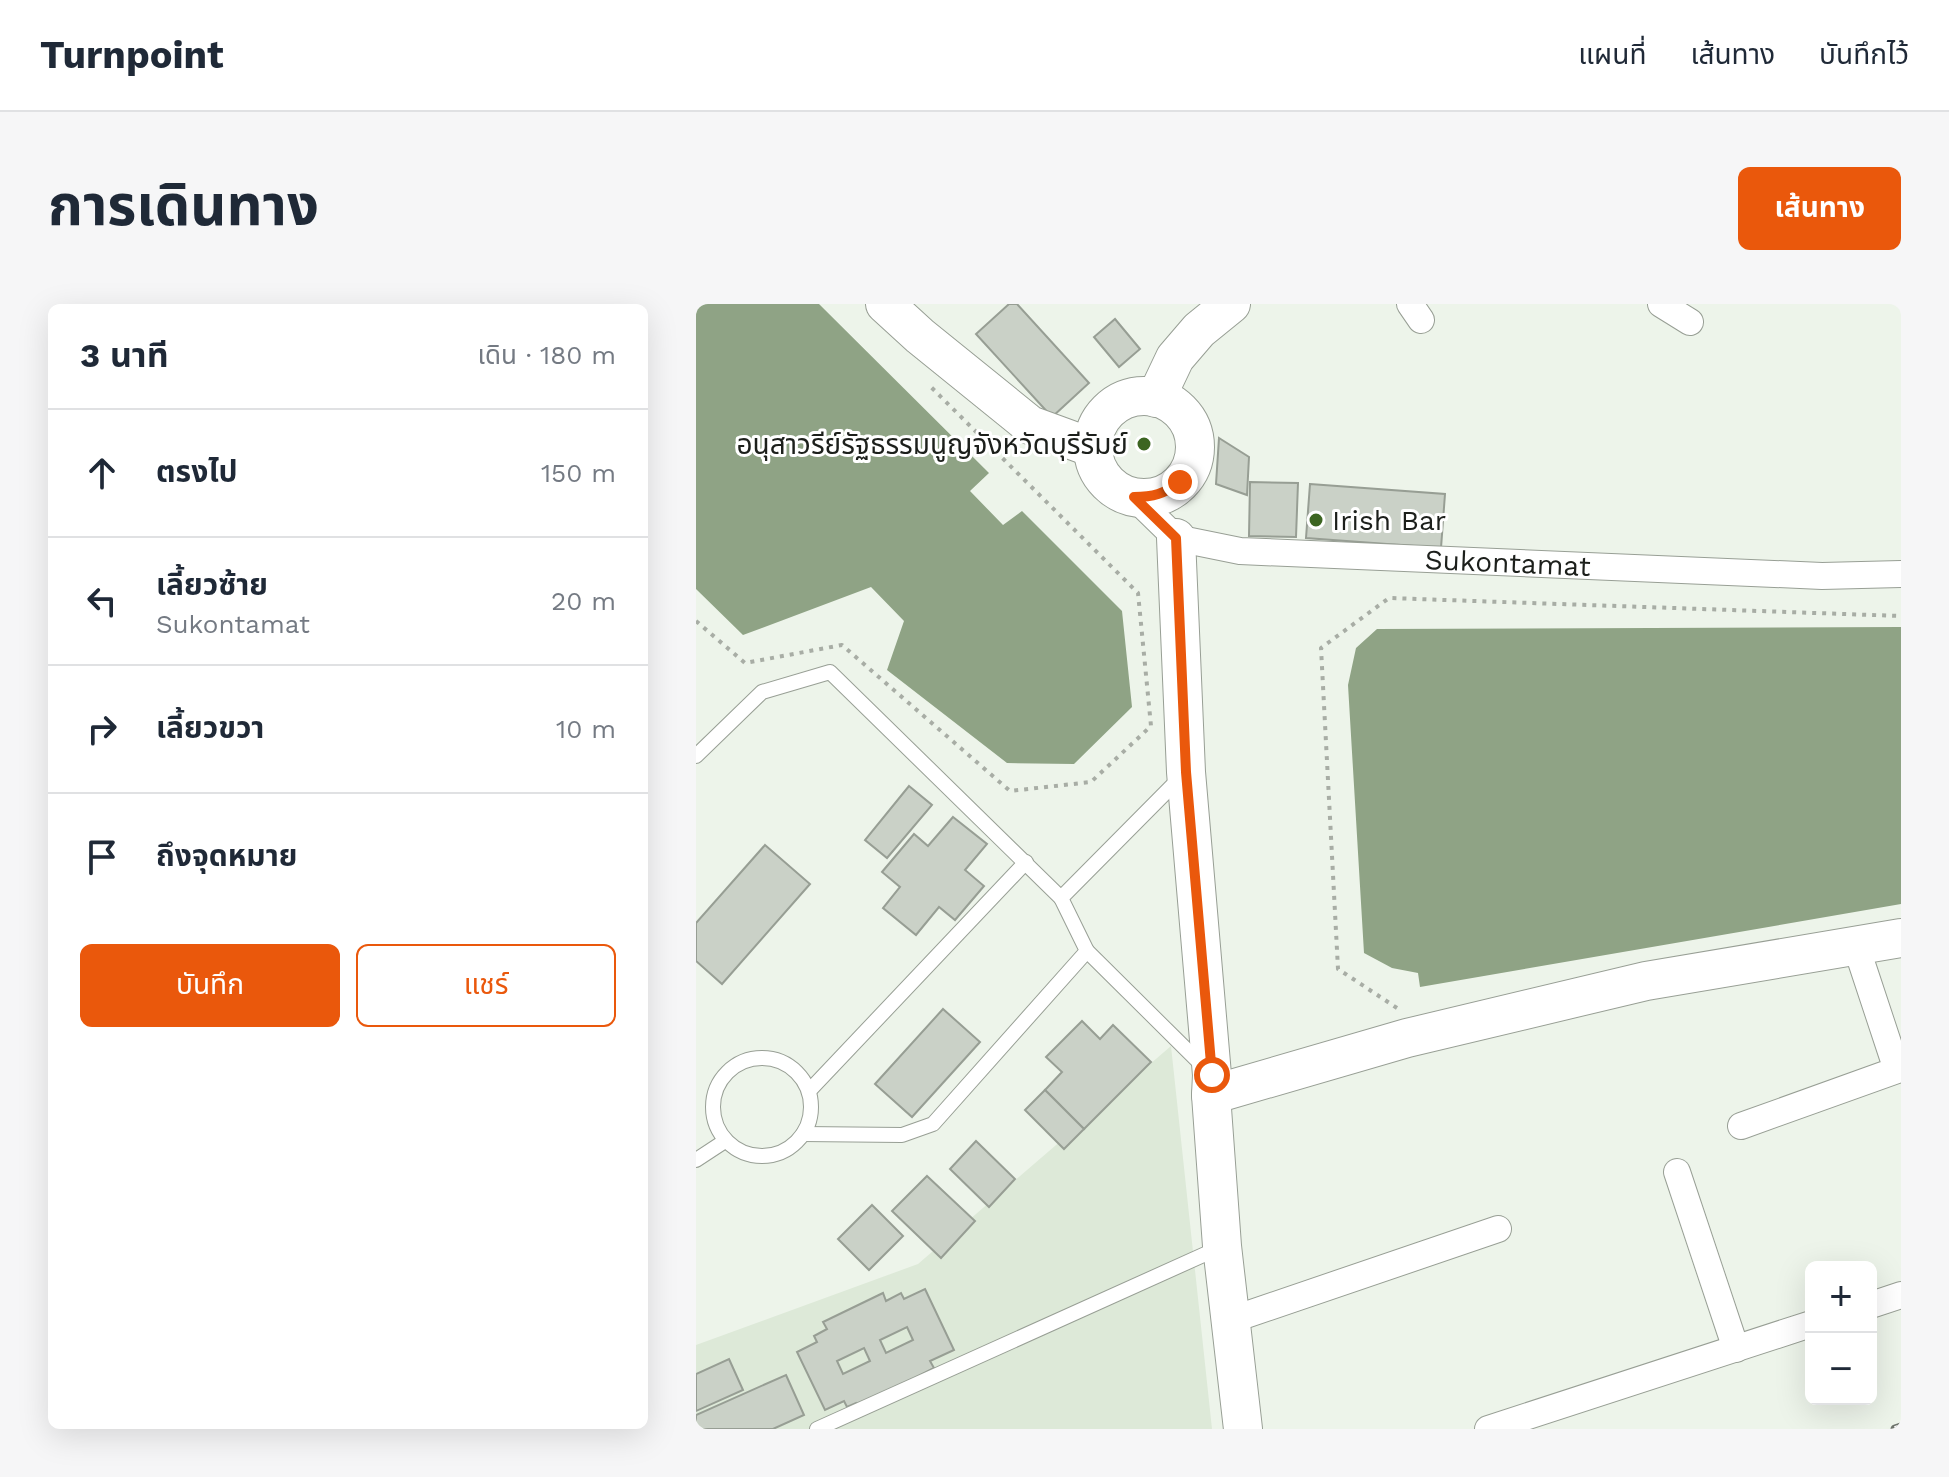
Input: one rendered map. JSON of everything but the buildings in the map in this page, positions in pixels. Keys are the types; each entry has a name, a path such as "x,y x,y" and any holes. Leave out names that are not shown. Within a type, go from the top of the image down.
{"street":[{"path":"885,304 1030,425 1093,448"},
{"path":"1156,398 1175,358 1199,330 1231,304"},
{"path":"1661,304 1690,322"},
{"path":"1131,397 1156,398 1178,409 1188,421 1194,437 1195,453 1190,469 1167,492 1151,497 1134,497 1118,491 1105,480 1096,465 1093,448 1095,431 1103,416 1115,404 1131,397"},
{"path":"1134,497 1176,538 1186,772 1222,1246 1243,1429"},
{"name":"Sukontamat","path":"1176,538 1255,552 1822,576 1901,574"},
{"path":"1211,1085 1646,981 1901,938"},
{"path":"1741,1126 1897,1070 1856,946"},
{"path":"1677,1172 1736,1349"},
{"path":"1231,1320 1498,1229"},
{"path":"1877,1303 1901,1295"},
{"path":"1488,1429 1805,1326"}],"lane":[{"path":"696,756 762,692 830,672 1061,898 1087,951 1211,1085"},
{"path":"1061,898 1186,772"},
{"path":"809,1091 1026,862"},
{"path":"803,1134 902,1135 933,1124 1087,951"},
{"path":"764,1058 777,1061 798,1074 809,1091 811,1110 803,1134 784,1151 772,1155 747,1154 725,1141 713,1118 715,1092 720,1081 739,1064 764,1058"},
{"path":"696,1160 725,1141"},
{"path":"817,1429 1222,1246"}],"path":[{"path":"696,621 745,663 842,645 1010,791 1091,782 1151,726 1138,593 925,382"},
{"path":"1338,969 1321,648 1389,598 1901,616"}],"shaded area":[{"path":"696,304 819,304 989,473 970,491 1003,525 1022,511 1122,611 1132,707 1074,764 1007,763 887,670 904,621 871,587 743,635 696,589"},
{"path":"1901,627 1901,904 1420,987 1418,973 1392,968 1364,953 1348,685 1356,648 1377,629"},
{"path":"1171,1046 1212,1429 696,1429 696,1345 918,1264"}],"railway":[{"path":"1895,1429 1901,1427"}],"place":[{"name":"อนุสาวรีย์รัฐธรรมนูญจังหวัดบุรีรัมย์","path":"1144,444"},
{"name":"Irish Bar","path":"1316,520"}],"route":[{"path":"1180,482 1167,492 1151,497 1134,497 1176,538 1186,772 1212,1075"}]}
